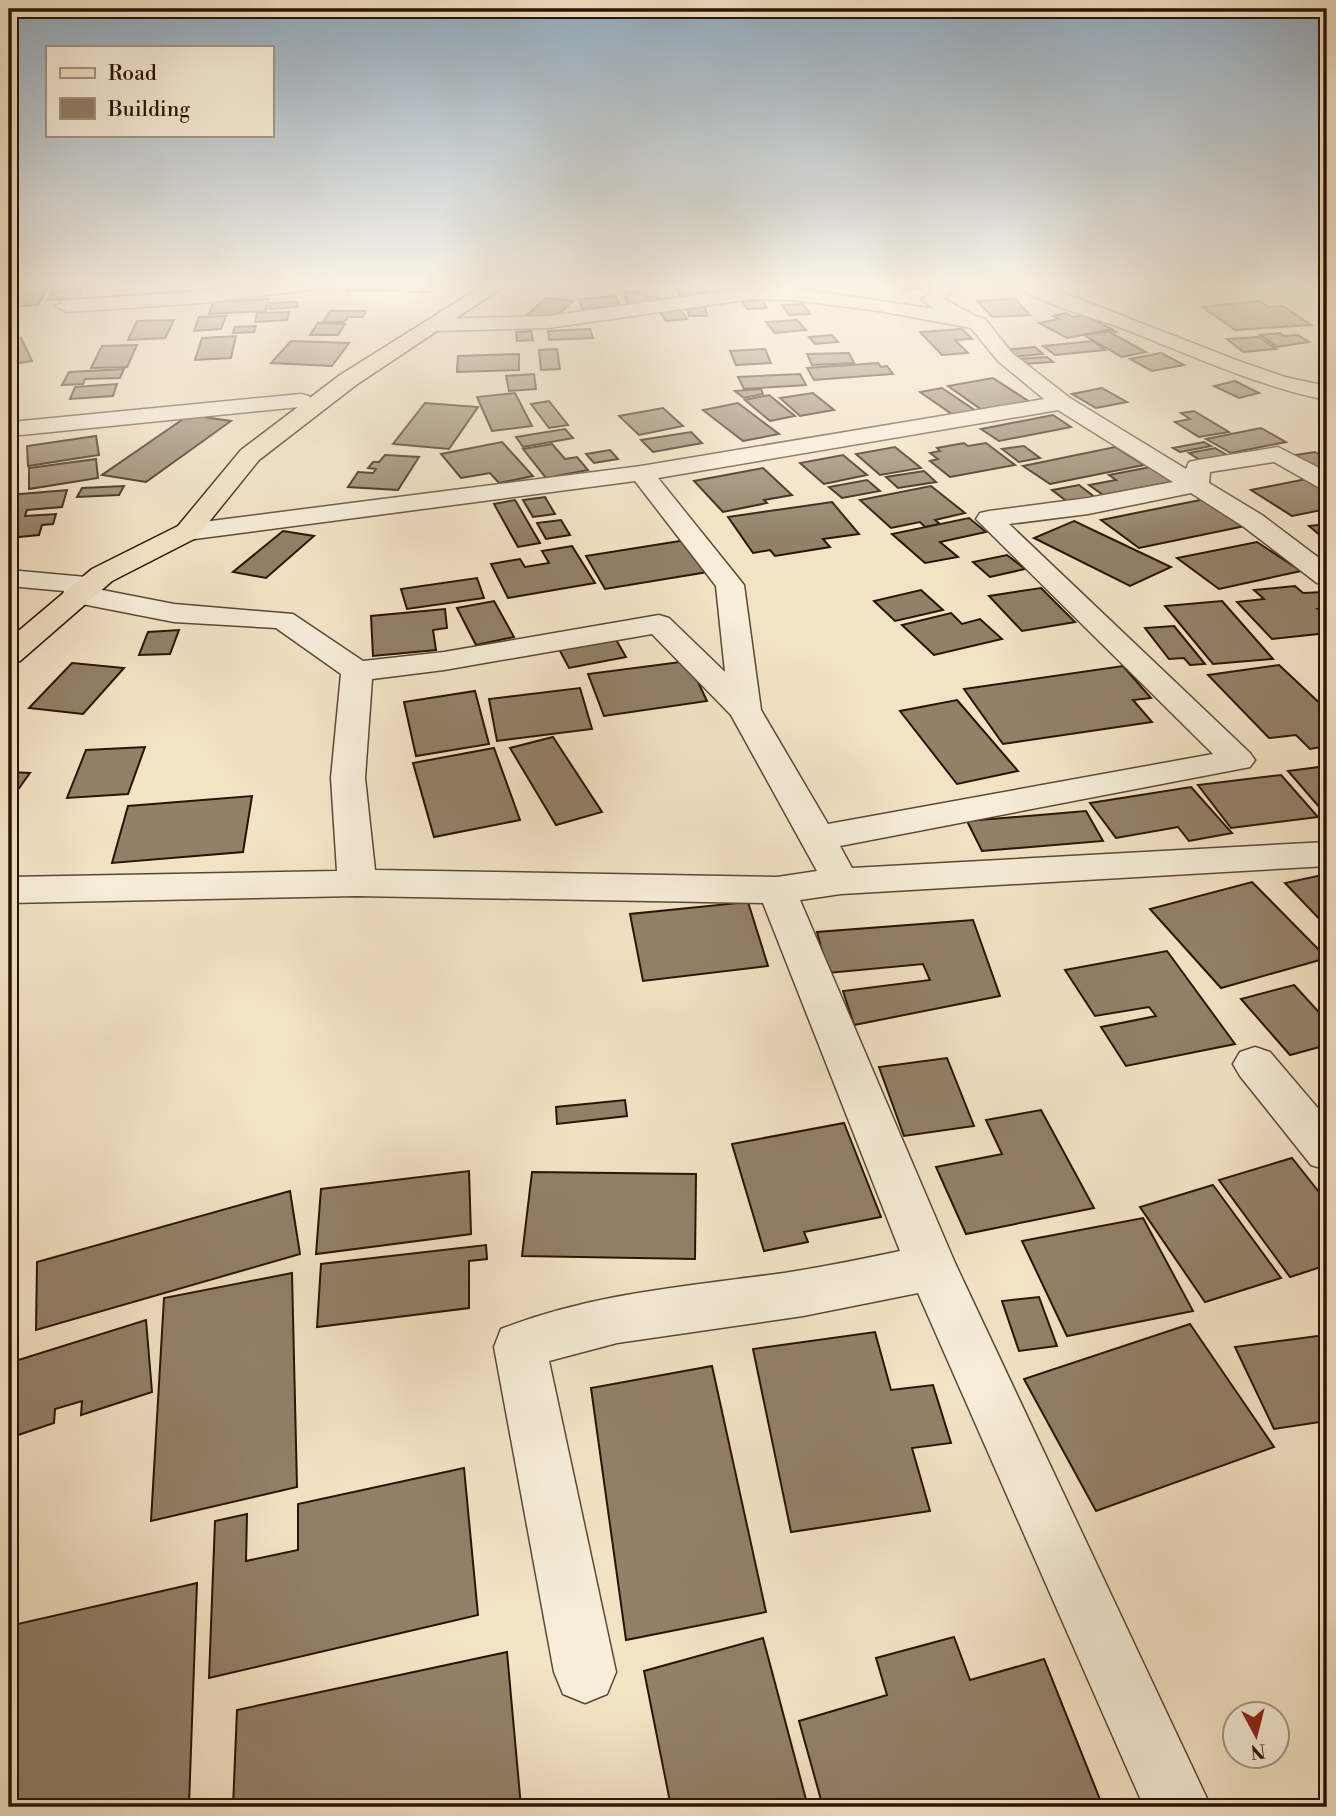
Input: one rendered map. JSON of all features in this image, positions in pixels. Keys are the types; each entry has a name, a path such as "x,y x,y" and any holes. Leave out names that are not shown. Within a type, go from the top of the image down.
{"main road":[{"path":"9,655 81,589 164,523 236,450 350,368"},
{"path":"9,624 187,532 250,455 368,368"}],"street":[{"path":"1018,368 1062,403 1196,485 1322,568"},
{"path":"1240,368 1285,385 1327,393"},
{"path":"21,428 301,401"},
{"path":"187,532 641,473 1062,403"},
{"path":"1196,485 1198,467 1278,454 1327,482"},
{"path":"641,473 730,585 745,710"},
{"path":"818,838 1238,760 989,519 1088,506 1196,485"},
{"path":"9,578 81,589 174,613 283,620 358,671 444,661 659,624 745,710 841,881"},
{"path":"357,883 348,778 358,671"},
{"path":"9,890 357,883 777,890 841,881 1327,854"},
{"path":"777,890 932,1268 1178,1807"},
{"path":"1255,1064 1327,1152"},
{"path":"585,1672 520,1347 552,1334 673,1310 789,1295 932,1268"}],"building":[{"path":"457,368 519,368 519,370 457,372"},
{"path":"541,368 560,369 541,370"},
{"path":"807,368 888,368 893,374 814,380"},
{"path":"1146,368 1169,368 1152,371"},
{"path":"124,369 120,378 85,379 83,384 62,385 69,372"},
{"path":"534,374 536,389 509,391 506,376"},
{"path":"800,374 806,385 744,389 738,377"},
{"path":"993,378 1033,404 986,413 948,386"},
{"path":"1235,381 1259,393 1239,398 1214,386"},
{"path":"117,384 113,396 70,399 75,387"},
{"path":"942,388 979,413 956,417 920,392"},
{"path":"1102,388 1127,402 1096,408 1072,394"},
{"path":"761,389 763,394 744,398 735,391"},
{"path":"515,393 532,426 492,431 477,397"},
{"path":"813,393 834,410 800,416 780,398"},
{"path":"769,395 795,416 770,421 745,400"},
{"path":"549,401 568,425 549,428 531,404"},
{"path":"425,403 478,407 449,449 393,444"},
{"path":"738,403 779,434 743,441 703,410"},
{"path":"663,408 683,426 639,435 619,416"},
{"path":"1194,411 1229,432 1199,437 1175,422 1190,419 1181,413"},
{"path":"189,415 231,421 146,482 102,475"},
{"path":"1053,415 1071,427 999,441 981,429"},
{"path":"1261,428 1286,442 1231,453 1206,439"},
{"path":"565,429 573,438 523,447 516,437"},
{"path":"691,432 702,443 653,452 641,440"},
{"path":"96,436 99,455 28,466 27,446"},
{"path":"502,442 533,476 499,483 490,473 461,478 441,454"},
{"path":"1204,442 1211,446 1180,452 1173,448"},
{"path":"964,443 968,446 986,443 1015,465 950,477 930,461 938,459 930,453 940,451 937,448"},
{"path":"552,444 565,459 577,457 588,470 546,478 523,449"},
{"path":"1024,446 1040,458 1019,462 1002,449"},
{"path":"895,447 921,468 880,475 856,454"},
{"path":"1115,447 1144,465 1050,484 1023,466"},
{"path":"1215,448 1227,455 1200,460 1189,453"},
{"path":"610,450 618,459 594,463 586,454"},
{"path":"1315,452 1327,459 1327,475 1295,455"},
{"path":"385,455 419,457 398,490 348,487 358,472 373,473 376,469 368,468"},
{"path":"843,455 867,475 824,484 800,463"},
{"path":"96,459 98,478 29,489 29,468"},
{"path":"1155,466 1177,481 1103,495 1089,485 1116,480 1109,475"},
{"path":"763,468 792,495 723,512 694,481"},
{"path":"924,471 936,482 898,488 886,477"},
{"path":"1316,477 1327,484 1327,509 1292,516 1251,490"},
{"path":"867,480 880,491 842,498 829,487"},
{"path":"1079,485 1096,498 1069,503 1052,490"},
{"path":"124,486 119,495 77,497 82,488"},
{"path":"931,486 965,513 935,520 940,524 925,527 920,522 891,528 860,500"},
{"path":"67,490 62,507 27,510 25,516 56,514 53,524 42,525 39,535 9,538 9,495"},
{"path":"545,497 555,514 533,517 523,500"},
{"path":"1205,499 1245,526 1139,548 1101,520"},
{"path":"515,500 540,543 518,547 494,504"},
{"path":"832,502 859,534 823,539 830,547 775,556 770,550 753,553 728,517"},
{"path":"969,518 986,532 940,542 958,557 925,563 892,534"},
{"path":"561,520 570,535 546,539 537,523"},
{"path":"1074,521 1171,567 1130,586 1034,538"},
{"path":"1327,524 1327,541 1309,526"},
{"path":"283,531 314,536 266,578 233,572"},
{"path":"692,539 714,571 605,589 586,556"},
{"path":"1257,542 1301,571 1219,589 1177,558"},
{"path":"572,546 595,583 508,598 491,564 520,559 525,567 549,563 542,551"},
{"path":"1007,555 1025,569 990,577 973,562"},
{"path":"477,578 484,598 407,609 401,589"},
{"path":"1295,586 1303,593 1324,592 1327,595 1327,608 1318,609 1327,615 1327,633 1272,639 1237,602 1264,599 1254,590"},
{"path":"1041,588 1075,622 1022,631 989,596"},
{"path":"921,590 943,610 895,621 874,601"},
{"path":"494,601 514,637 476,645 457,608"},
{"path":"1222,601 1273,659 1213,664 1165,606"},
{"path":"445,609 447,628 433,630 436,650 373,656 371,616"},
{"path":"951,613 962,624 980,619 1002,639 934,655 902,625"},
{"path":"1174,626 1205,664 1190,665 1184,658 1169,659 1145,628"},
{"path":"179,630 170,654 139,655 148,632"},
{"path":"615,638 626,657 569,668 559,649"},
{"path":"688,661 707,701 604,716 588,674"},
{"path":"72,663 124,668 83,714 29,708"},
{"path":"1279,665 1327,710 1327,746 1310,749 1296,735 1269,738 1208,675"},
{"path":"1123,666 1151,698 1133,700 1152,722 1003,744 964,689"},
{"path":"580,688 592,729 497,741 489,699"},
{"path":"475,691 489,744 416,756 404,702"},
{"path":"957,700 1018,771 957,784 900,711"},
{"path":"553,737 602,812 556,825 510,748"},
{"path":"145,747 128,794 67,798 86,750"},
{"path":"494,748 520,820 434,837 413,763"},
{"path":"1327,766 1327,816 1288,771"},
{"path":"9,772 30,773 9,802"},
{"path":"1281,775 1318,817 1231,828 1198,785"},
{"path":"1191,787 1232,833 1189,841 1178,827 1116,838 1090,803"},
{"path":"252,796 243,852 112,863 128,806"},
{"path":"1086,811 1103,841 982,851 967,821"},
{"path":"1327,874 1327,927 1285,883"},
{"path":"1252,882 1327,958 1221,988 1150,909"},
{"path":"748,902 768,966 643,981 630,914"},
{"path":"973,920 1000,996 854,1025 843,991 930,980 923,964 828,973 817,932"},
{"path":"1167,951 1235,1044 1126,1066 1101,1027 1156,1016 1149,1007 1095,1016 1065,970"},
{"path":"1294,985 1327,1021 1327,1045 1290,1055 1241,999"},
{"path":"947,1058 974,1126 904,1136 879,1067"},
{"path":"625,1100 627,1116 557,1124 556,1107"},
{"path":"1041,1110 1094,1208 966,1234 936,1167 1002,1154 986,1120"},
{"path":"844,1123 881,1217 804,1232 808,1242 764,1251 732,1144"},
{"path":"1292,1158 1327,1202 1327,1265 1290,1277 1219,1180"},
{"path":"469,1171 471,1234 316,1254 321,1189"},
{"path":"532,1172 696,1174 695,1259 522,1256"},
{"path":"1213,1185 1281,1278 1205,1302 1140,1207"},
{"path":"290,1191 300,1254 36,1330 37,1262"},
{"path":"1143,1218 1193,1311 1067,1336 1022,1241"},
{"path":"486,1245 487,1259 469,1261 469,1308 317,1327 321,1264"},
{"path":"292,1273 297,1487 151,1521 164,1298"},
{"path":"1039,1297 1057,1346 1019,1351 1002,1301"},
{"path":"146,1320 152,1392 81,1415 82,1401 55,1409 54,1423 12,1437 12,1362"},
{"path":"1190,1324 1274,1447 1096,1511 1024,1379"},
{"path":"875,1332 891,1390 933,1385 951,1443 912,1448 930,1511 791,1532 753,1349"},
{"path":"1325,1335 1327,1421 1274,1429 1235,1347"},
{"path":"712,1366 766,1612 626,1640 591,1388"},
{"path":"464,1468 478,1615 209,1678 215,1521 247,1514 246,1561 298,1550 298,1504"},
{"path":"197,1583 189,1805 9,1807 9,1626"},
{"path":"954,1637 970,1680 1044,1659 1103,1807 823,1807 799,1721 887,1695 876,1658"},
{"path":"763,1638 808,1807 671,1807 644,1671"},
{"path":"507,1652 521,1807 233,1807 237,1710"}]}
